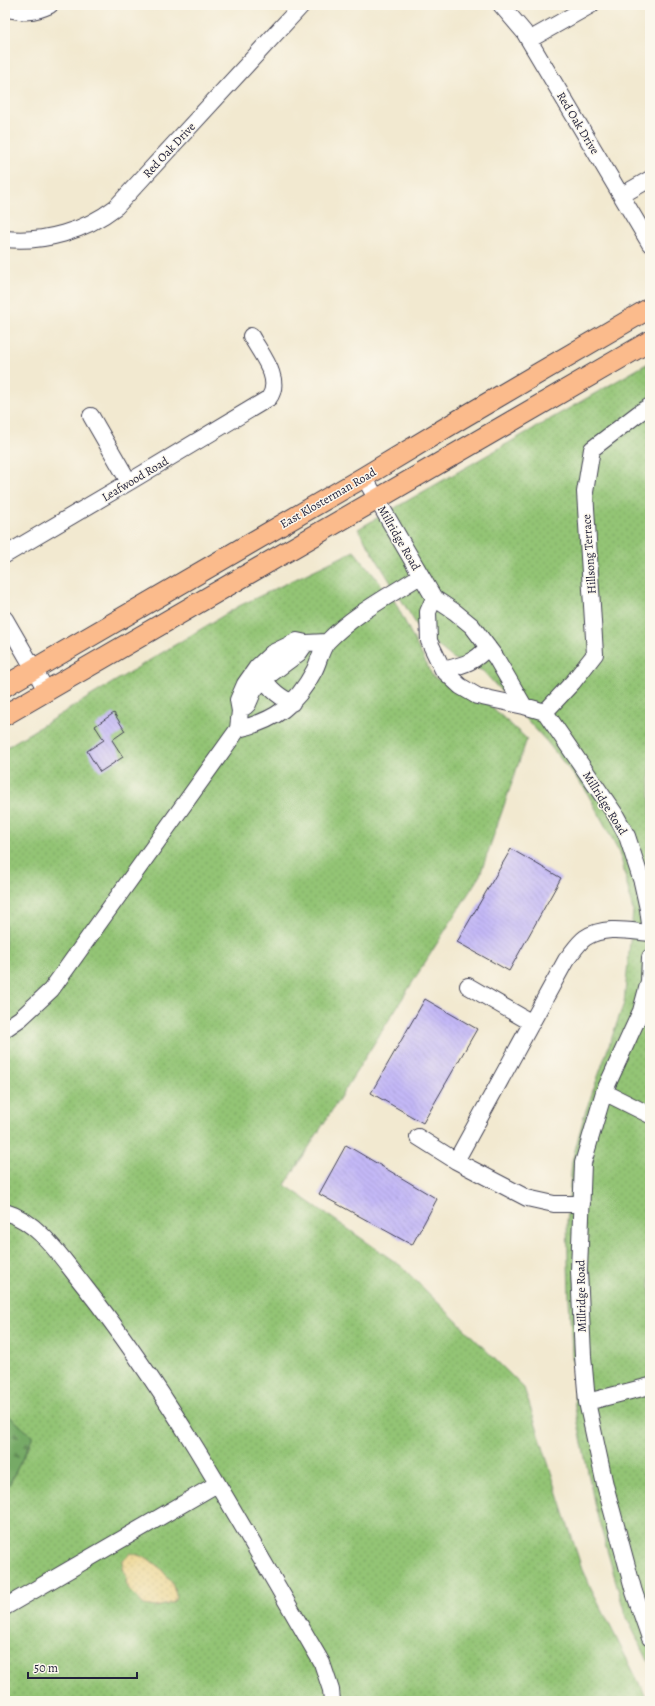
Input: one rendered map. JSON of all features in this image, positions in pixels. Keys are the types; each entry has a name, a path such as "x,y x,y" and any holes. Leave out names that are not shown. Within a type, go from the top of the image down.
{"main road":[{"name":"East Klosterman Road","path":"5,686 650,308"},
{"path":"5,715 650,341"}],"street":[{"path":"5,8 31,12 50,5"},
{"name":"Red Oak Drive","path":"5,238 30,239 58,235 79,228 106,214 126,197 302,5"},
{"name":"Red Oak Drive","path":"501,5 519,24 529,40 650,244"},
{"path":"529,40 591,5"},
{"path":"622,195 650,179"},
{"name":"Leafwood Road","path":"5,555 264,402 273,392 274,380 251,336"},
{"name":"Hillsong Terrace","path":"545,712 573,682 595,654 585,492 592,449 639,412 650,406"},
{"path":"91,416 129,482"},
{"name":"Millridge Road","path":"364,477 434,598 472,626 496,658 524,706"},
{"path":"238,730 257,725 281,713 299,695 314,671 327,642 356,617 420,576"},
{"path":"434,598 428,612 429,641 443,670 460,686 478,696 545,712"},
{"path":"5,619 46,690"},
{"path":"5,1029 21,1018 51,990 238,730 240,712 238,700 245,684 260,673 272,653 297,641 306,644 327,642"},
{"path":"443,670 467,664 479,656 488,647"},
{"path":"260,673 270,688 280,697 292,702"},
{"name":"Millridge Road","path":"545,712 615,814 627,836 649,905 650,924"},
{"path":"456,1161 566,960 584,938 616,929 650,933"},
{"name":"Millridge Road","path":"650,957 649,981 641,1010 604,1092 583,1163 579,1271 587,1402 605,1485 640,1612 650,1638"},
{"path":"468,986 532,1023"},
{"path":"604,1092 650,1115"},
{"path":"418,1137 456,1161 527,1198 554,1204 582,1204"},
{"path":"5,1212 18,1216 36,1230 57,1252 118,1330 184,1428 322,1663 331,1690 332,1701"},
{"path":"587,1402 650,1386"},
{"path":"5,1607 217,1484"}],"green space":[{"path":"650,362 650,1665 625,1614 595,1507 575,1408 569,1299 567,1222 572,1162 584,1116 624,1003 633,911 620,853 585,789 547,742 483,671 454,659 421,632 358,529"},
{"path":"354,551 394,600 433,677 487,703 527,739 480,875 285,1185 401,1266 524,1388 583,1572 648,1701 5,1701 5,1488 9,1485 33,1437 5,1412 5,748 239,606"},
{"path":"5,1412 33,1437 9,1485 5,1488"}],"sand":[{"path":"131,1553 147,1558 160,1568 171,1581 177,1597 172,1603 156,1607 144,1605 129,1589 126,1583 127,1577 122,1568 123,1560"}],"building":[{"path":"114,713 125,731 112,740 123,757 100,772 87,751 104,740 95,726"},
{"path":"511,849 561,878 509,971 457,942"},
{"path":"425,999 477,1029 423,1123 371,1093"},
{"path":"346,1145 437,1199 412,1245 319,1194"}]}
